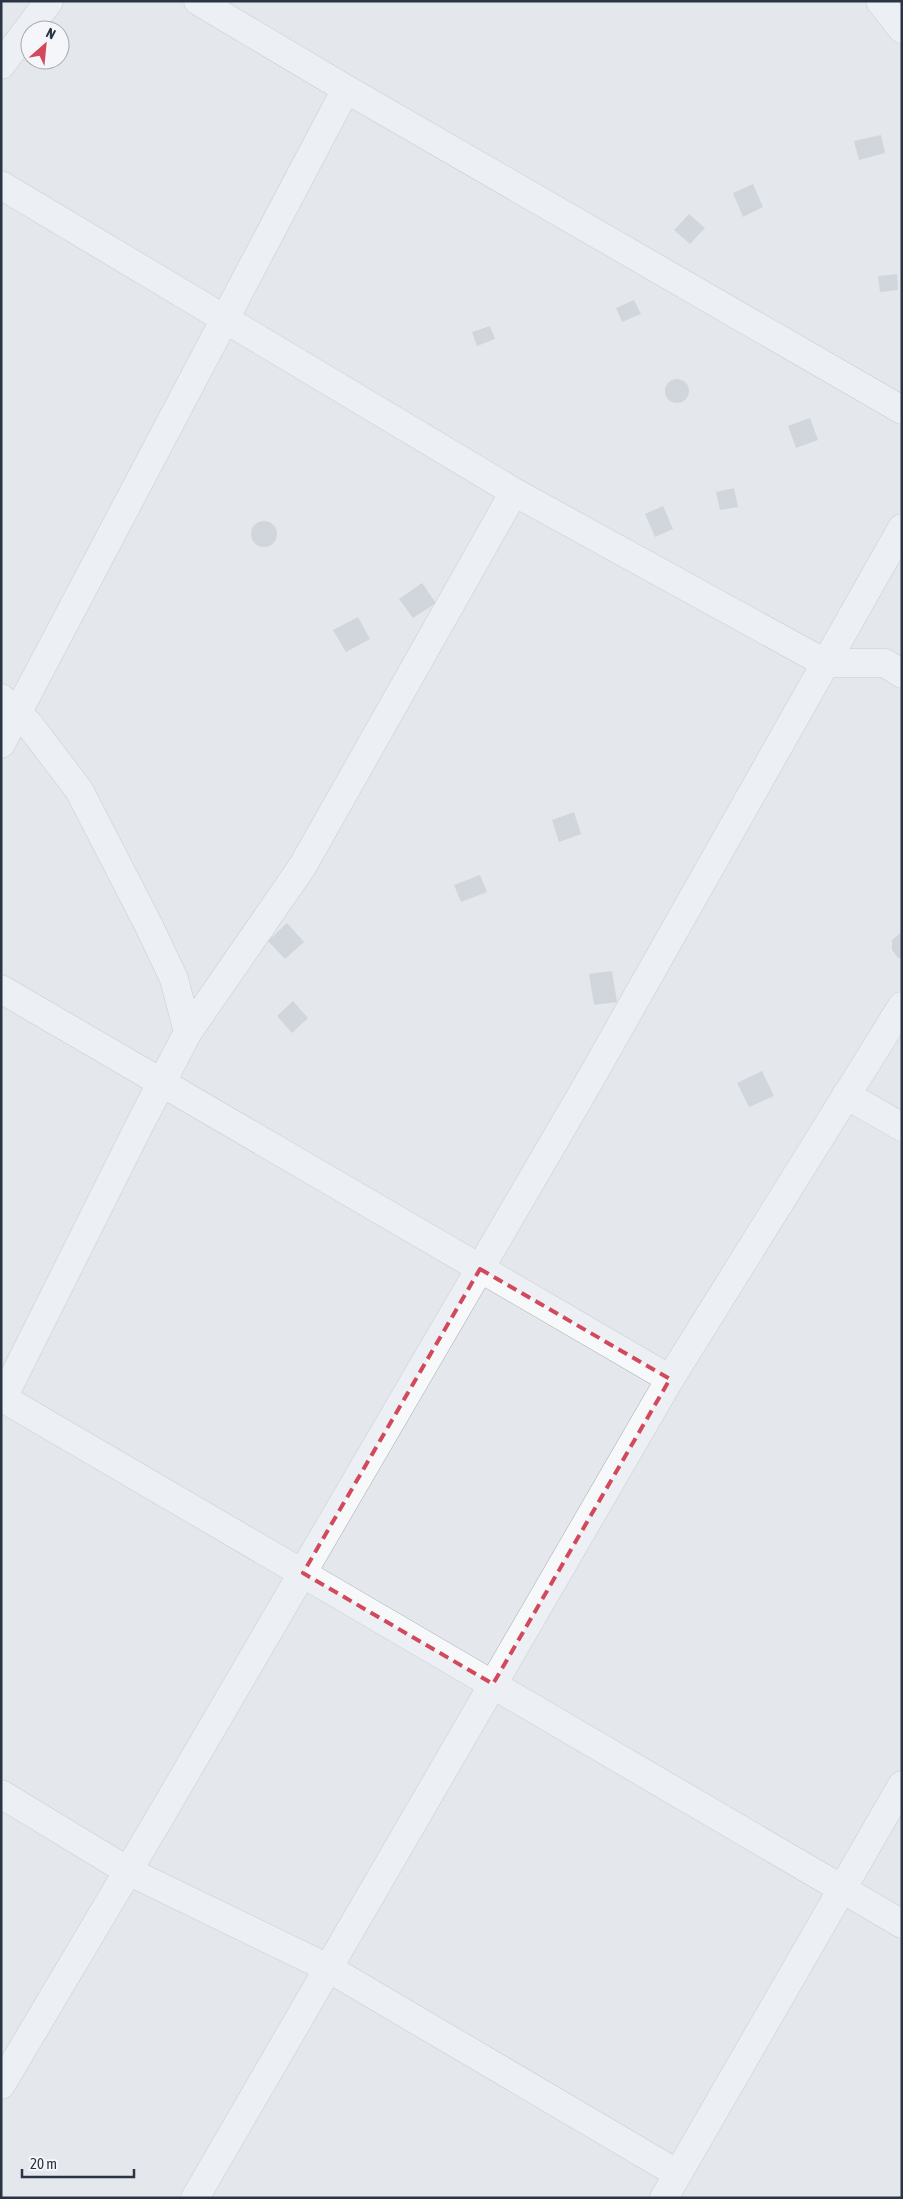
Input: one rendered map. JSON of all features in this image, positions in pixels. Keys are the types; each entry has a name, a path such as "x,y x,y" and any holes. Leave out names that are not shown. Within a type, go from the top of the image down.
{"street":[{"path":"1,65 49,1"},
{"path":"198,1 346,89 902,410"},
{"path":"880,1 902,29"},
{"path":"1,744 9,705 224,320 346,89"},
{"path":"1,185 514,492 825,663 885,664 902,674"},
{"path":"514,492 302,866 188,1032 2,1398 902,1924"},
{"path":"1,2085 303,1573 587,1085 902,528"},
{"path":"9,705 28,723 79,790 150,926 174,979 188,1032"},
{"path":"1,990 670,1379"},
{"path":"195,2198 670,1379 902,1006"},
{"path":"846,1095 902,1127"},
{"path":"664,2198 902,1784"},
{"path":"1,1794 128,1871 328,1968 678,2174"}],"highlighted area":[{"path":"480,1269 670,1379 493,1684 303,1573"}],"building":[{"path":"881,135 885,153 859,160 854,141"},
{"path":"753,184 763,207 743,217 733,193"},
{"path":"689,214 705,228 690,244 674,230"},
{"path":"897,274 898,290 880,292 878,276"},
{"path":"634,300 641,314 622,322 616,308"},
{"path":"490,326 495,339 477,346 472,332"},
{"path":"672,379 682,379 689,386 689,396 682,403 672,403 665,396 665,386"},
{"path":"810,418 818,440 796,448 788,426"},
{"path":"734,488 738,507 720,510 716,492"},
{"path":"663,506 673,529 655,537 645,514"},
{"path":"264,521 273,525 277,534 273,543 264,547 255,543 251,534 255,525"},
{"path":"422,583 436,603 413,618 399,599"},
{"path":"358,617 370,639 346,652 333,630"},
{"path":"574,812 581,834 559,842 552,820"},
{"path":"480,875 487,892 461,902 454,885"},
{"path":"287,923 304,942 285,959 268,941"},
{"path":"902,932 902,959 898,958 892,950 892,940"},
{"path":"612,971 617,1002 594,1005 589,974"},
{"path":"293,1001 308,1018 292,1033 277,1016"},
{"path":"762,1071 774,1096 749,1107 737,1083"}]}
